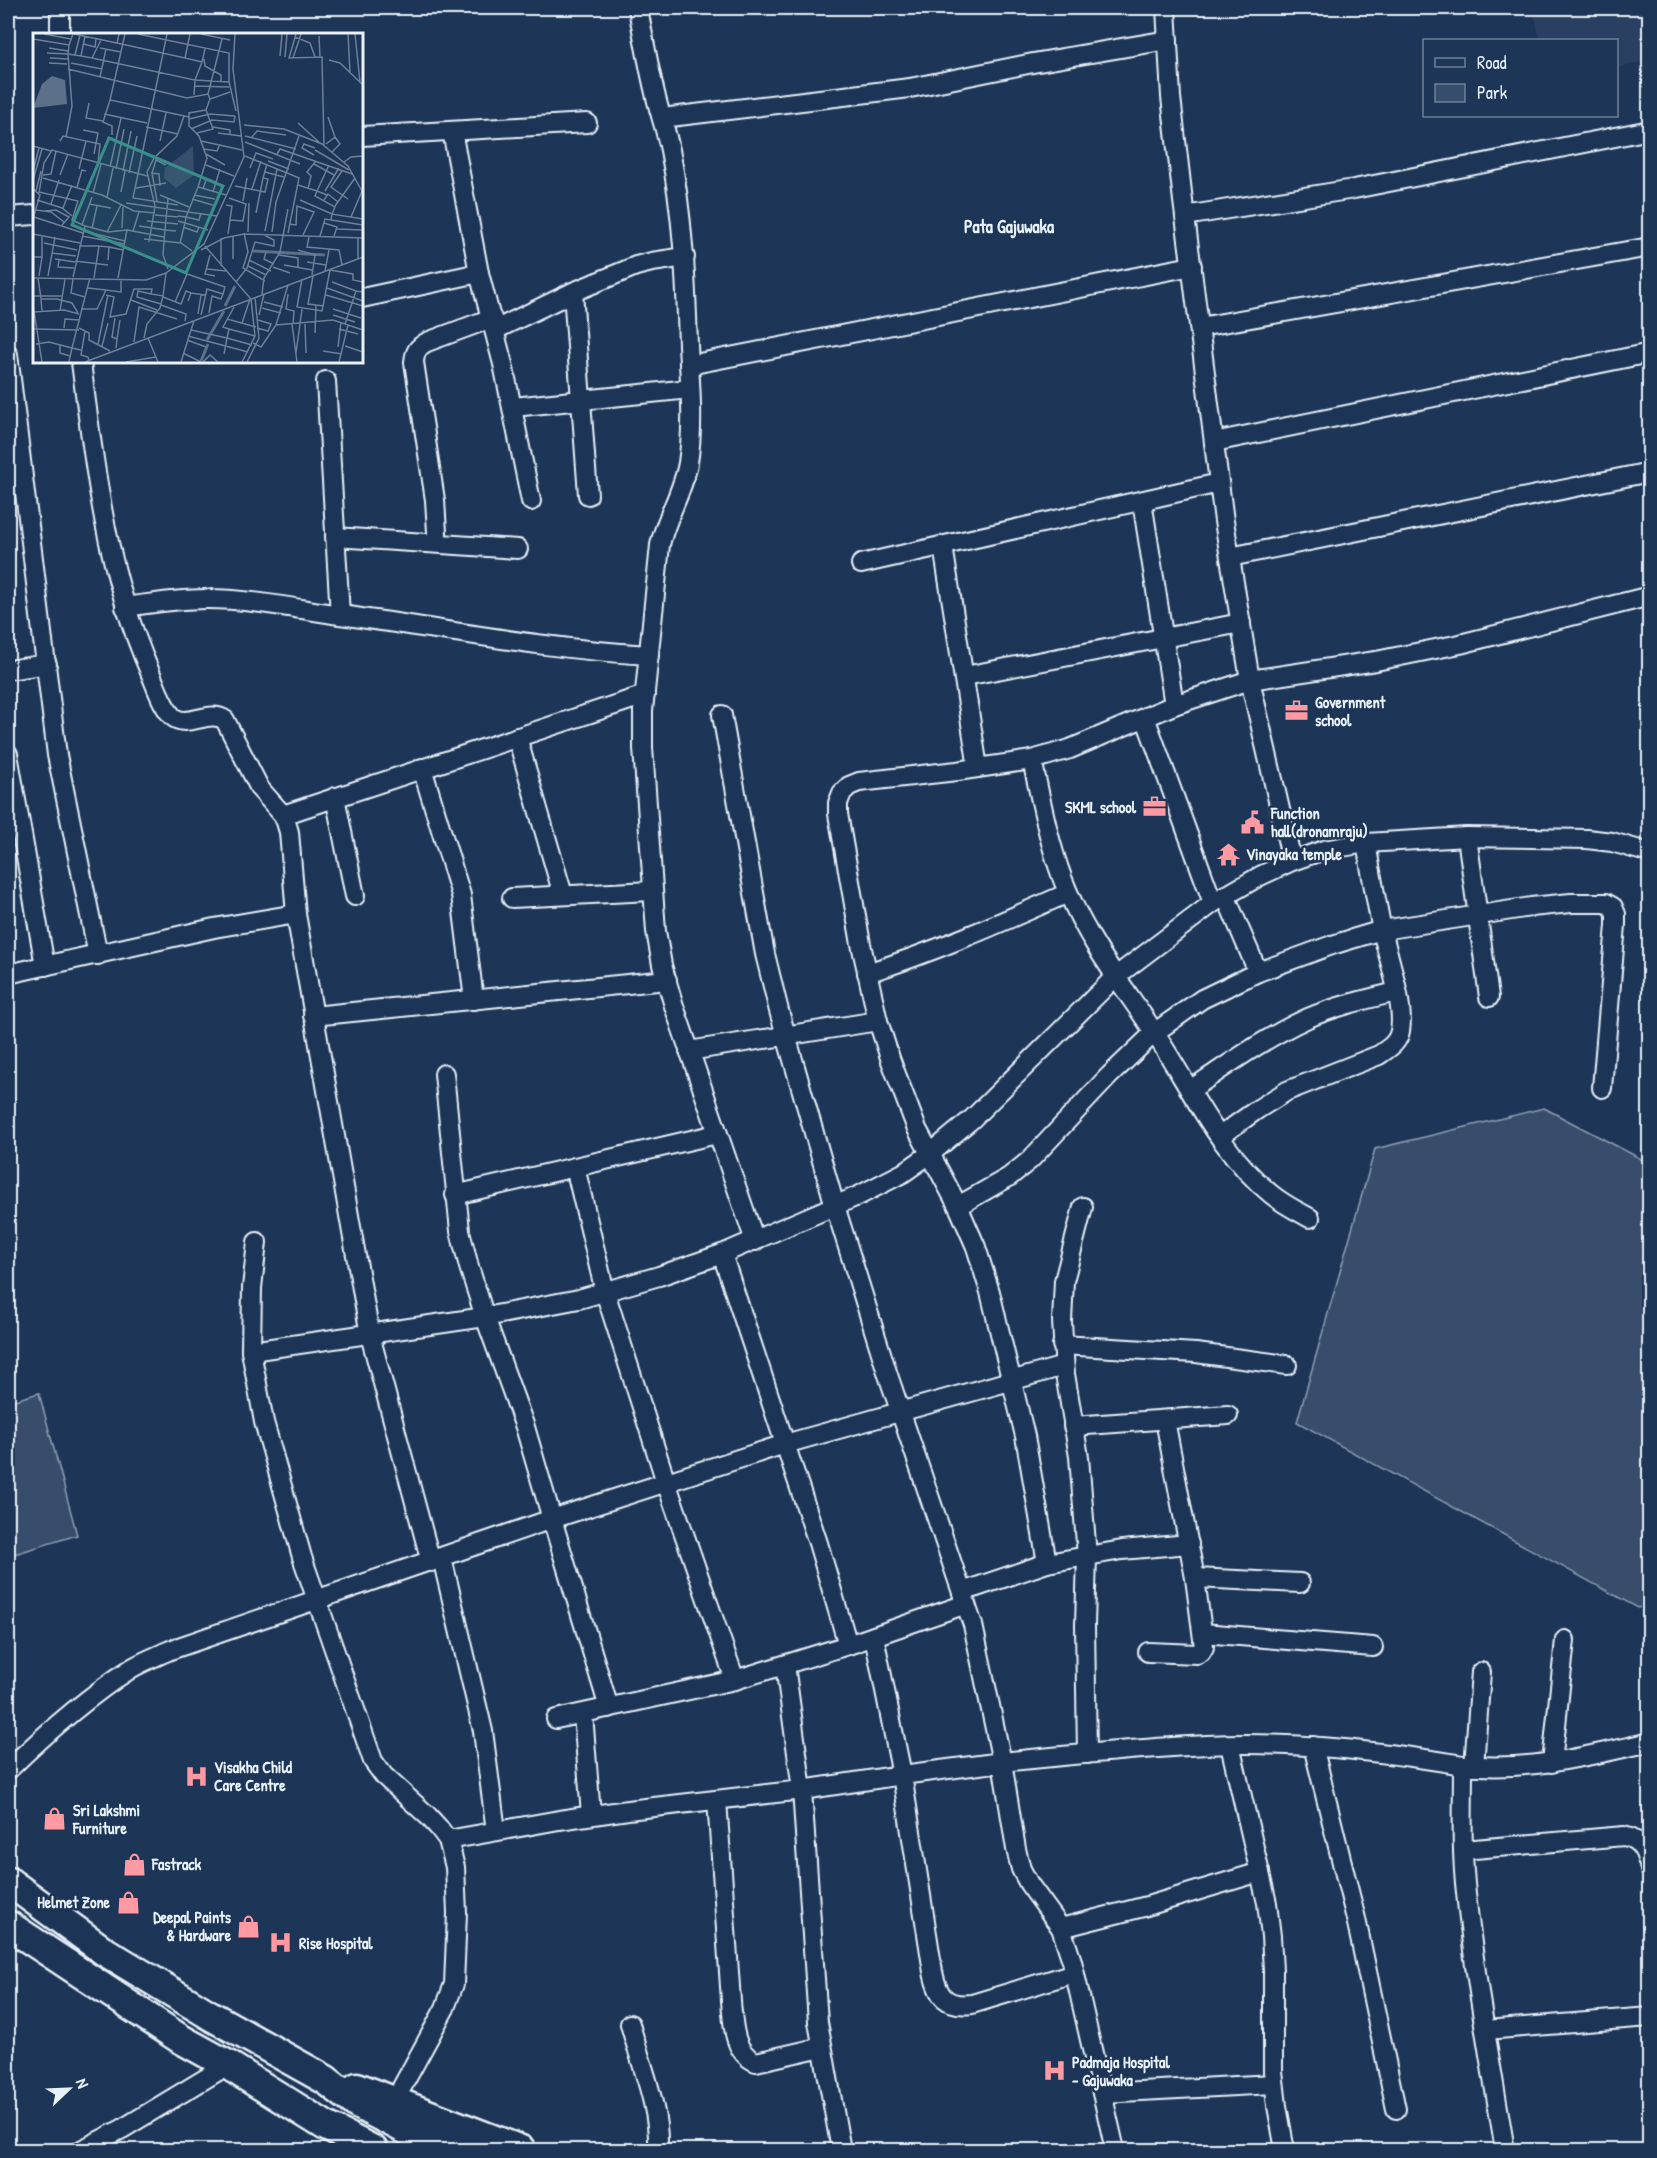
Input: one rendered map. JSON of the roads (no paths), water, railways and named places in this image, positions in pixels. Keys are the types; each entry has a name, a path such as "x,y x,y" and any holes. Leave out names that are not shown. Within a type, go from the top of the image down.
{"main road":[{"path":"8,1881 104,1951 213,2017 326,2080 357,2104 420,2138 453,2151"},
{"path":"8,1925 179,2038 228,2065 326,2126 373,2151"},
{"path":"326,2080 365,2089 521,2151"}],"street":[{"path":"60,8 60,33"},
{"path":"638,8 644,46 670,147 678,196 685,257 690,390 687,466 682,487 663,532 660,545 645,695 643,748 651,891 656,931 667,980 689,1052 755,1241"},
{"path":"1166,8 1171,97 1219,483 1250,680 1292,861"},
{"path":"662,118 900,90 1033,63 1168,40"},
{"path":"363,136 587,123"},
{"path":"1185,216 1354,189 1650,130"},
{"path":"452,131 479,273 513,407 531,501"},
{"path":"8,217 33,215"},
{"path":"1200,327 1650,247"},
{"path":"436,543 435,500 414,362 415,353 420,346 427,342 493,324 636,266 652,261 685,257"},
{"path":"689,365 1192,266"},
{"path":"363,298 479,273"},
{"path":"573,292 588,495"},
{"path":"1214,442 1650,353"},
{"path":"8,354 24,502 47,664 57,755 98,955"},
{"path":"81,363 110,551 125,607 148,668 172,716 177,720 213,715 225,720 260,789 282,814 289,832 296,914 370,1335 483,1731 496,1831"},
{"path":"326,381 340,615"},
{"path":"513,407 690,390"},
{"path":"1230,557 1650,472"},
{"path":"861,564 1219,483"},
{"path":"1142,501 1174,705"},
{"path":"335,537 518,549"},
{"path":"943,546 978,768"},
{"path":"1047,1563 1035,1486 1012,1380 976,1247 903,1093 878,1021 838,814 838,803 842,794 849,786 869,780 1032,760 1070,749 1174,705 1250,680 1376,661 1440,648 1650,596"},
{"path":"125,607 178,600 210,599 255,603 493,639 649,655"},
{"path":"965,676 1241,623"},
{"path":"8,670 47,664"},
{"path":"282,814 645,695"},
{"path":"722,715 765,954 787,1037 835,1206 900,1410 964,1598 982,1664 1002,1762 1016,1849 1022,1869 1029,1884 1062,1928 1115,2151"},
{"path":"1145,717 1219,899 1258,972"},
{"path":"517,737 563,895"},
{"path":"8,754 45,966"},
{"path":"1032,760 1052,844 1068,892 1115,977 1242,1166 1264,1188 1288,1206 1310,1218"},
{"path":"422,768 461,895 474,1000"},
{"path":"335,797 355,896"},
{"path":"1467,837 1489,997"},
{"path":"251,1351 485,1317 579,1299 722,1254 835,1206 903,1173 930,1154 972,1119 1115,977 1219,899 1292,861 1324,850 1366,843 1467,837 1587,839 1612,842 1650,853"},
{"path":"1220,1136 1287,1091 1379,1055 1398,1039 1401,1030 1396,992 1366,843"},
{"path":"512,898 651,891"},
{"path":"867,972 925,954 963,939 1068,892"},
{"path":"958,1206 1009,1177 1030,1160 1109,1076 1154,1033 1202,999 1258,972 1332,945 1382,930 1571,903 1606,903 1612,907 1616,914 1616,925 1602,1088"},
{"path":"8,974 214,928 296,914"},
{"path":"313,1016 667,980"},
{"path":"1190,1089 1264,1042 1310,1018 1396,992"},
{"path":"689,1052 878,1021"},
{"path":"444,1074 455,1195 460,1231 469,1268 525,1427 609,1708"},
{"path":"455,1195 717,1134"},
{"path":"575,1167 605,1292 666,1482 735,1680"},
{"path":"1083,1207 1064,1281 1062,1346 1079,1457 1087,1556 1085,1625 1087,1754"},
{"path":"256,1242 252,1288 251,1351 264,1422 302,1557 373,1761 384,1776 428,1816 448,1840 454,1867 456,1902 454,1984 445,2008 402,2087"},
{"path":"722,1254 818,1543 848,1646"},
{"path":"1062,1346 1197,1353 1287,1365"},
{"path":"8,1770 55,1726 134,1667 170,1650 552,1519 785,1444 1064,1366"},
{"path":"1073,1426 1227,1415"},
{"path":"1148,1652 1193,1654 1201,1652 1204,1647 1195,1578 1165,1420"},
{"path":"556,1719 735,1680 848,1646 1047,1563 1189,1544"},
{"path":"1195,1578 1300,1583"},
{"path":"1203,1633 1373,1647"},
{"path":"874,1636 902,1775 935,1983 941,1996 950,2003 972,2004 1074,1973"},
{"path":"1552,1763 1565,1640"},
{"path":"785,1665 802,1790 818,2022 841,2151"},
{"path":"1481,1671 1469,1766 1463,1850 1465,1891 1505,2151"},
{"path":"583,1714 591,1815"},
{"path":"448,1840 591,1815 802,1790 1002,1762 1087,1754 1230,1745 1313,1746 1410,1756 1469,1766 1514,1767 1552,1763 1650,1742"},
{"path":"1230,1745 1267,1903 1271,1936 1274,2084 1286,2151"},
{"path":"1313,1746 1356,1919 1396,2109"},
{"path":"717,1800 731,2001 734,2025 742,2053 748,2059 756,2062 822,2047"},
{"path":"1463,1850 1624,1836 1633,1838 1644,1849 1650,1869"},
{"path":"1062,1928 1147,1906 1260,1872"},
{"path":"1485,2030 1650,2018"},
{"path":"630,2024 652,2103 657,2126 658,2151"},
{"path":"82,2150 122,2129 228,2065"},
{"path":"1102,2093 1274,2084"}],"place":[{"name":"Government school","path":"1297,711"},
{"name":"SKML school","path":"1154,807"},
{"name":"Function hall(dronamraju)","path":"1253,822"},
{"name":"Vinayaka temple","path":"1228,854"},
{"name":"Visakha Child Care Centre","path":"196,1776"},
{"name":"Sri Lakshmi Furniture","path":"55,1819"},
{"name":"Fastrack","path":"134,1864"},
{"name":"Helmet Zone","path":"128,1902"},
{"name":"Deepal Paints & Hardware","path":"249,1926"},
{"name":"Rise Hospital","path":"281,1943"},
{"name":"Padmaja Hospital - Gajuwaka","path":"1054,2071"}],"district":[{"name":"Pata Gajuwaka","path":"1009,227"}]}
